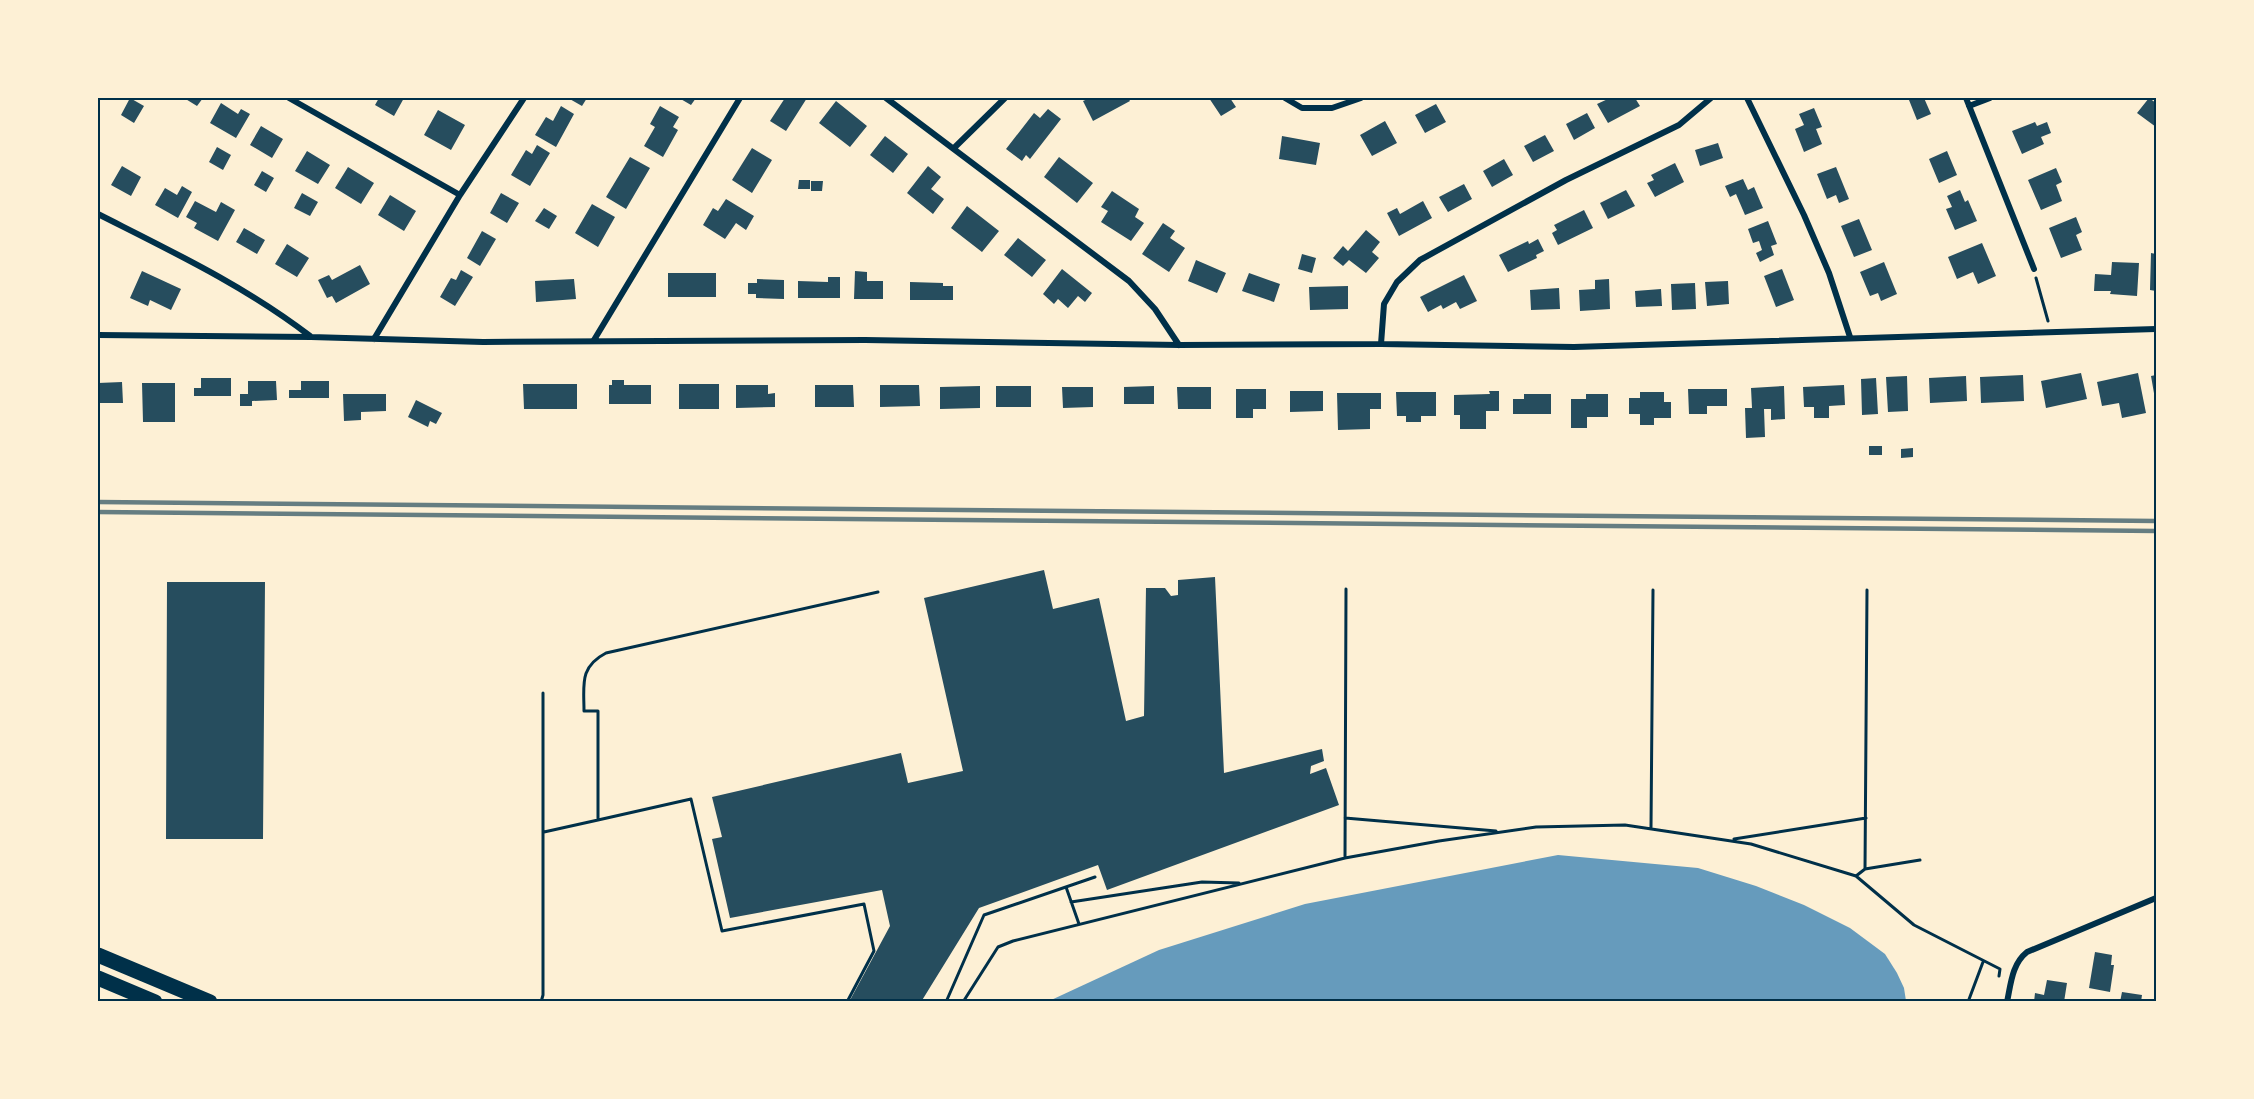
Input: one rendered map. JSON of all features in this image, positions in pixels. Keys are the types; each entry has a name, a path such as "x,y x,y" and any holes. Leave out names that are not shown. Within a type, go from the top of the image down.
{"main road":[{"path":"98,955 210,1002"},
{"path":"98,978 155,1002"}],"street":[{"path":"289,98 460,195"},
{"path":"374,339 460,195 524,98"},
{"path":"594,340 740,98"},
{"path":"886,98 1129,281 1155,309 1179,345"},
{"path":"954,148 1005,98"},
{"path":"1285,98 1302,108 1332,108 1361,98"},
{"path":"1381,344 1384,304 1397,282 1420,260 1566,180 1679,125 1711,98"},
{"path":"1747,98 1804,215 1829,273 1850,337"},
{"path":"1966,98 2034,269"},
{"path":"1969,106 1990,98"},
{"path":"98,214 232,283 311,337"},
{"path":"98,335 311,337 483,342 865,340 1179,345 1381,344 1574,347 2157,329"},
{"path":"2007,1002 2018,960 2039,946 2157,898"}],"path":[{"path":"2034,269 2050,331"},
{"path":"1345,858 1346,589"},
{"path":"1651,828 1653,590"},
{"path":"1865,869 1867,590"},
{"path":"598,820 598,711 584,711 584,676 587,668 597,658 606,653 878,592"},
{"path":"541,1002 543,995 543,693"},
{"path":"543,832 691,799 722,931 864,904 874,951 847,1002"},
{"path":"1345,818 1502,832"},
{"path":"1731,840 1866,818"},
{"path":"963,1002 998,947 1012,941 1345,858 1502,832 1568,826 1625,825 1731,840 1856,876 1914,925 2000,969 1998,978"},
{"path":"1856,876 1865,869 1920,860"},
{"path":"946,1002 984,915 1095,877"},
{"path":"1071,902 1202,882 1242,883"},
{"path":"1066,887 1079,924"},
{"path":"1968,1002 1983,962"}],"water":[{"path":"1558,855 1698,868 1756,886 1804,905 1850,928 1885,954 1904,988 1906,1001 1049,1001 1159,950 1305,904"}],"building":[{"path":"130,98 144,106 134,123 121,115"},
{"path":"184,98 203,98 197,106"},
{"path":"379,98 404,98 394,116 375,105"},
{"path":"568,98 587,98 582,106"},
{"path":"679,98 696,98 691,105"},
{"path":"785,98 807,98 786,131 770,121"},
{"path":"1090,98 1128,98 1130,101 1093,121 1083,101"},
{"path":"1209,98 1230,98 1236,107 1221,116"},
{"path":"1610,98 1635,98 1640,106 1608,123 1597,104"},
{"path":"1924,98 1931,114 1917,120 1909,100"},
{"path":"2149,98 2156,103 2156,127 2137,113"},
{"path":"836,101 867,126 850,147 819,123"},
{"path":"221,103 238,114 241,109 250,114 236,138 210,123"},
{"path":"1436,104 1446,122 1425,133 1415,115"},
{"path":"561,106 574,114 556,147 535,135 546,117 553,121"},
{"path":"660,106 679,117 673,127 678,130 663,157 644,146 655,127 650,124"},
{"path":"1814,108 1822,127 1816,129 1822,144 1804,152 1795,129 1804,125 1799,114"},
{"path":"1048,109 1061,119 1030,159 1026,155 1022,161 1006,149 1034,113 1040,118"},
{"path":"438,110 465,125 451,150 424,135"},
{"path":"1587,113 1595,128 1574,140 1566,124"},
{"path":"1385,121 1397,143 1372,156 1360,135"},
{"path":"2035,122 2037,126 2047,122 2051,133 2041,137 2044,144 2022,154 2012,131"},
{"path":"261,126 283,139 272,158 250,145"},
{"path":"1545,135 1554,151 1533,162 1524,146"},
{"path":"885,136 908,154 893,173 870,155"},
{"path":"1282,136 1320,143 1316,165 1279,159"},
{"path":"1718,143 1723,158 1700,166 1695,150"},
{"path":"537,145 550,153 530,186 511,175 526,150 532,154"},
{"path":"217,147 231,155 223,170 209,162"},
{"path":"752,148 772,160 752,193 732,180"},
{"path":"307,151 330,165 318,184 295,171"},
{"path":"1947,151 1957,175 1939,183 1929,159"},
{"path":"630,157 650,168 626,209 606,197"},
{"path":"1059,157 1093,183 1077,203 1044,177"},
{"path":"1504,159 1513,175 1492,187 1483,171"},
{"path":"1675,163 1684,182 1655,197 1647,183 1654,180 1651,175"},
{"path":"122,166 141,177 131,196 111,185"},
{"path":"928,166 941,177 931,189 944,199 933,214 907,193"},
{"path":"348,167 374,183 361,204 335,188"},
{"path":"1836,167 1849,199 1839,203 1836,195 1827,199 1817,174"},
{"path":"2056,168 2062,182 2056,185 2062,201 2041,210 2028,180"},
{"path":"262,171 274,178 266,192 254,185"},
{"path":"1743,179 1748,190 1754,187 1763,208 1745,215 1736,194 1730,197 1725,186"},
{"path":"799,180 810,180 810,189 798,189"},
{"path":"811,181 823,181 822,191 811,191"},
{"path":"1464,184 1472,199 1448,212 1439,197"},
{"path":"182,186 192,192 178,218 155,205 165,188 177,195"},
{"path":"1626,190 1635,206 1608,219 1600,203"},
{"path":"1960,190 1965,202 1968,200 1977,221 1955,230 1946,209 1952,207 1947,196"},
{"path":"1112,191 1139,209 1135,217 1144,223 1131,241 1101,222 1108,211 1101,207"},
{"path":"302,193 318,202 310,216 294,208"},
{"path":"501,193 519,203 507,223 490,213"},
{"path":"390,195 416,211 404,231 378,215"},
{"path":"726,199 754,216 746,230 736,223 725,239 703,225 713,208 718,211"},
{"path":"195,201 216,212 221,202 235,210 218,241 194,228 197,223 186,217"},
{"path":"1423,201 1432,218 1399,236 1387,213 1397,208 1400,214"},
{"path":"592,204 615,217 598,247 575,233"},
{"path":"967,206 999,231 982,252 951,228"},
{"path":"544,208 557,216 549,229 535,221"},
{"path":"1584,210 1593,228 1558,245 1552,233 1557,230 1554,225"},
{"path":"2076,217 2082,232 2076,235 2082,250 2061,258 2049,228"},
{"path":"1859,219 1872,250 1854,257 1841,226"},
{"path":"1768,221 1777,244 1771,246 1774,255 1760,262 1756,253 1762,250 1759,241 1753,243 1748,229"},
{"path":"1163,223 1175,231 1170,238 1185,248 1169,272 1142,254"},
{"path":"244,228 265,240 257,254 236,242"},
{"path":"1366,230 1380,242 1372,252 1379,258 1366,273 1349,260 1343,266 1333,258 1343,246 1348,251"},
{"path":"482,231 496,239 480,266 467,258"},
{"path":"1018,238 1046,260 1032,277 1004,255"},
{"path":"1538,239 1544,251 1536,255 1537,258 1508,272 1499,255 1528,241 1529,244"},
{"path":"1982,243 1996,276 1978,284 1973,272 1957,279 1948,257"},
{"path":"287,244 309,258 297,277 275,264"},
{"path":"2151,253 2156,254 2156,291 2150,290"},
{"path":"1302,254 1316,258 1312,273 1298,269"},
{"path":"1196,260 1226,273 1217,293 1188,281"},
{"path":"1884,262 1897,294 1881,301 1878,293 1870,296 1860,272"},
{"path":"2112,262 2139,263 2137,296 2110,294 2111,291 2094,291 2095,274 2111,275"},
{"path":"360,265 370,284 336,303 332,296 327,298 318,280 329,275 332,280"},
{"path":"1062,269 1092,293 1085,302 1078,296 1068,308 1058,299 1054,304 1043,294"},
{"path":"1782,269 1794,300 1776,307 1764,276"},
{"path":"461,270 473,277 455,306 440,297 451,278 456,280"},
{"path":"142,271 181,289 171,310 150,300 148,306 130,298"},
{"path":"855,271 867,272 867,281 883,281 883,299 854,299"},
{"path":"668,273 716,273 716,297 668,297"},
{"path":"1249,273 1280,284 1274,302 1242,291"},
{"path":"1464,275 1477,301 1460,309 1456,302 1443,309 1441,305 1428,312 1420,297"},
{"path":"828,277 840,277 840,298 798,298 798,281 828,282"},
{"path":"574,279 576,299 536,302 535,281"},
{"path":"757,279 784,280 784,299 756,298 756,294 748,294 748,283 757,283"},
{"path":"1609,279 1610,309 1580,311 1579,290 1595,289 1595,280"},
{"path":"1728,281 1729,304 1707,306 1705,282"},
{"path":"910,282 943,283 943,286 953,286 953,300 910,300"},
{"path":"1695,283 1696,309 1672,310 1671,284"},
{"path":"1348,286 1348,309 1310,310 1309,287"},
{"path":"1559,288 1560,309 1531,310 1530,290"},
{"path":"1661,289 1662,306 1636,307 1635,291"},
{"path":"2081,373 2087,399 2046,408 2041,381"},
{"path":"2138,373 2146,413 2122,418 2119,403 2102,406 2097,382"},
{"path":"2023,375 2024,401 1981,403 1980,377"},
{"path":"2156,375 2156,399 2155,399 2151,376"},
{"path":"1907,376 1908,411 1888,412 1886,377"},
{"path":"1966,376 1967,401 1930,403 1929,378"},
{"path":"201,378 231,378 231,396 194,396 194,388 201,388"},
{"path":"1876,378 1878,414 1862,415 1861,379"},
{"path":"612,380 624,380 624,385 651,385 651,404 609,404 609,385 612,385"},
{"path":"248,381 276,381 277,400 252,401 252,406 240,406 240,394 248,394"},
{"path":"301,381 329,381 329,398 289,398 289,390 301,390"},
{"path":"122,382 123,403 98,403 98,383"},
{"path":"142,383 175,383 175,422 143,422"},
{"path":"523,384 577,384 577,409 524,409"},
{"path":"679,384 719,384 719,409 679,409"},
{"path":"736,385 768,385 768,394 775,393 775,407 736,408"},
{"path":"815,385 853,385 854,407 815,407"},
{"path":"880,385 919,385 920,406 880,407"},
{"path":"1844,385 1845,405 1829,406 1829,418 1814,418 1814,407 1804,407 1803,387"},
{"path":"980,386 980,408 940,409 940,387"},
{"path":"996,386 1031,386 1031,407 996,407"},
{"path":"1154,386 1154,404 1124,404 1124,387"},
{"path":"1784,386 1785,419 1771,420 1771,409 1764,409 1765,437 1746,438 1745,408 1752,408 1751,388"},
{"path":"1062,387 1093,387 1093,407 1063,408"},
{"path":"1177,387 1211,387 1211,409 1178,409"},
{"path":"1236,389 1266,389 1266,409 1253,409 1253,418 1236,418"},
{"path":"1688,389 1727,389 1727,406 1707,406 1707,414 1689,414"},
{"path":"1290,391 1323,391 1323,411 1290,412"},
{"path":"1489,391 1499,391 1499,411 1486,411 1486,429 1460,429 1460,415 1454,415 1454,395 1490,394"},
{"path":"1396,392 1436,392 1436,416 1421,416 1421,422 1406,422 1406,416 1397,416"},
{"path":"1640,392 1664,392 1664,402 1671,402 1671,418 1654,418 1654,425 1640,425 1640,414 1629,414 1629,398 1640,398"},
{"path":"1337,393 1381,393 1381,409 1370,409 1370,429 1338,430"},
{"path":"343,394 386,394 386,411 361,412 361,420 344,421"},
{"path":"1524,394 1551,394 1551,414 1513,414 1513,399 1524,399"},
{"path":"1586,394 1608,394 1608,417 1587,417 1587,428 1571,428 1571,399 1586,399"},
{"path":"416,400 442,413 436,424 430,421 428,427 408,417"},
{"path":"1869,446 1882,446 1882,455 1869,455"},
{"path":"1913,448 1913,457 1901,458 1901,449"},
{"path":"1044,570 1053,609 1099,598 1126,721 1144,716 1146,588 1165,588 1171,596 1178,595 1178,580 1215,577 1224,773 1322,749 1324,761 1311,766 1310,774 1326,768 1339,805 1107,890 1098,865 979,908 921,1002 849,1002 890,926 882,890 730,918 712,839 722,837 712,797 901,753 908,783 963,771 924,598"},
{"path":"167,582 265,582 263,839 166,839"},
{"path":"2095,952 2112,955 2111,965 2114,965 2110,992 2089,988"},
{"path":"2047,980 2067,983 2064,1002 2034,1002 2035,993 2044,995"},
{"path":"2122,992 2142,995 2141,1002 2120,1002"}],"railway":[{"path":"98,502 2156,521"},
{"path":"98,512 2156,531"}]}
